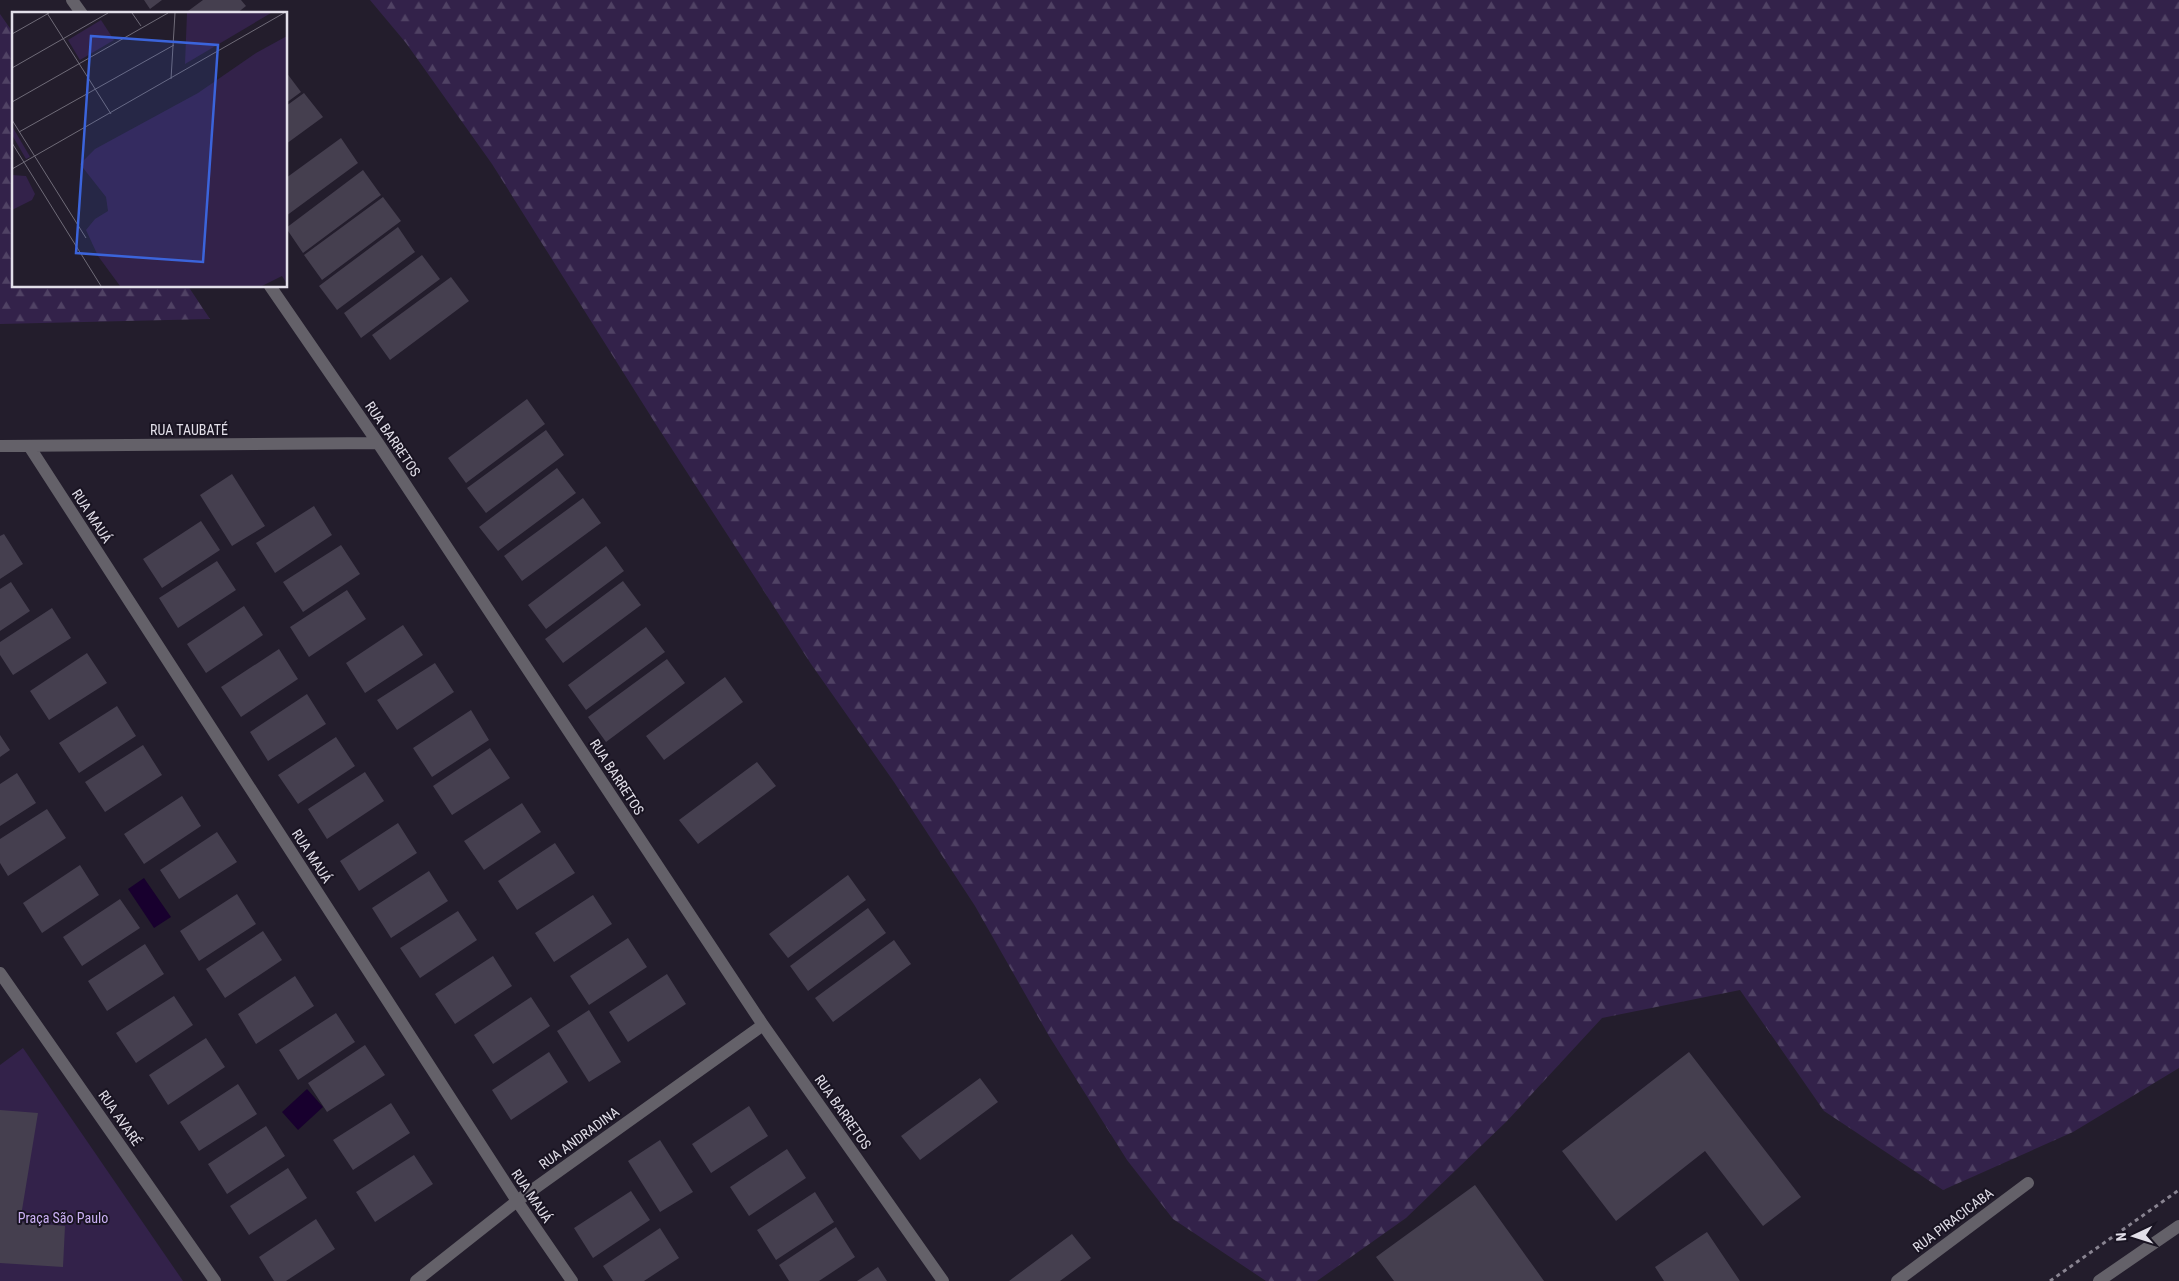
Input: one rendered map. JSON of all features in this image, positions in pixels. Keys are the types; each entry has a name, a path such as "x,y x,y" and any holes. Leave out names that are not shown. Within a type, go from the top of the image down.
{"street":[{"path":"72,0 81,12"},
{"name":"RUA BARRETOS","path":"271,288 378,443 763,1025 943,1281"},
{"name":"RUA TAUBATÉ","path":"0,446 378,443"},
{"name":"RUA MAUÁ","path":"29,446 517,1201 572,1281"},
{"name":"RUA AVARÉ","path":"0,973 215,1281"},
{"name":"RUA ANDRADINA","path":"416,1281 517,1201 763,1025"},
{"name":"RUA PIRACICABA","path":"1897,1281 2028,1183"},
{"path":"2099,1281 2179,1226"}],"path":[{"path":"2050,1281 2179,1190"}],"green space":[{"path":"370,0 2179,0 2179,1068 2073,1132 1943,1190 1824,1111 1740,990 1602,1018 1507,1121 1406,1218 1317,1281 1266,1281 1173,1219 1127,1160 1049,1036 975,906 894,782 811,664 657,426 492,164 406,43"},
{"path":"0,14 12,31 12,288 189,288 210,319 0,324"},
{"name":"Praça São Paulo","path":"23,1048 183,1281 0,1281 0,1065"}],"shaded area":[{"path":"144,878 171,917 154,928 128,889"},
{"path":"307,1089 323,1107 298,1130 282,1112"}],"building":[{"path":"144,0 162,0 150,9"},
{"path":"203,0 241,0 246,6 238,12 187,12"},
{"path":"288,75 301,92 288,102"},
{"path":"304,93 323,117 288,143 288,105"},
{"path":"341,138 358,163 288,215 288,177"},
{"path":"363,170 381,195 303,253 288,231 288,226"},
{"path":"383,197 401,221 322,280 304,255"},
{"path":"398,227 415,252 337,310 319,286"},
{"path":"422,255 440,279 361,338 344,313"},
{"path":"451,277 469,301 390,360 372,335"},
{"path":"527,399 545,424 466,483 448,458"},
{"path":"546,430 564,455 486,513 467,488"},
{"path":"557,468 576,493 498,551 479,527"},
{"path":"232,474 265,526 232,546 200,495"},
{"path":"583,498 601,523 522,581 504,556"},
{"path":"314,506 332,535 275,573 256,543"},
{"path":"201,521 220,550 162,588 143,559"},
{"path":"4,534 23,564 0,579 0,536"},
{"path":"341,545 360,574 303,612 283,582"},
{"path":"606,546 624,571 546,629 528,605"},
{"path":"217,561 236,590 178,628 159,598"},
{"path":"623,581 641,605 563,663 545,639"},
{"path":"11,582 30,611 0,631 0,589"},
{"path":"347,590 366,619 309,657 290,627"},
{"path":"244,606 263,635 206,673 187,644"},
{"path":"52,608 71,638 13,675 0,655 0,642"},
{"path":"403,625 423,655 365,693 346,663"},
{"path":"646,627 665,652 586,710 568,685"},
{"path":"279,649 298,679 241,717 221,687"},
{"path":"87,653 107,683 49,720 30,691"},
{"path":"667,659 685,683 606,742 588,717"},
{"path":"435,663 454,692 397,730 377,700"},
{"path":"725,677 743,702 664,760 646,736"},
{"path":"307,694 326,724 268,761 250,732"},
{"path":"117,706 136,736 79,773 59,743"},
{"path":"471,710 489,740 432,777 413,748"},
{"path":"0,735 10,750 0,757"},
{"path":"336,737 355,766 298,804 278,775"},
{"path":"143,745 162,775 105,812 85,782"},
{"path":"490,748 510,778 452,815 433,786"},
{"path":"757,762 776,786 698,844 679,820"},
{"path":"365,772 384,801 327,839 308,809"},
{"path":"17,773 36,803 0,826 0,784"},
{"path":"182,796 201,826 144,864 124,834"},
{"path":"522,803 541,832 484,870 464,841"},
{"path":"47,809 66,838 8,876 0,863 0,839"},
{"path":"398,823 417,853 359,891 340,861"},
{"path":"217,832 237,862 179,899 160,870"},
{"path":"555,843 575,873 517,910 498,881"},
{"path":"80,865 99,895 42,933 23,903"},
{"path":"429,871 448,901 391,938 372,908"},
{"path":"848,875 866,900 788,958 769,934"},
{"path":"237,894 256,924 199,961 180,931"},
{"path":"593,895 612,924 554,962 535,933"},
{"path":"120,899 140,928 82,966 63,937"},
{"path":"868,908 886,933 808,991 790,966"},
{"path":"458,911 477,940 420,978 400,948"},
{"path":"263,931 282,960 225,998 206,969"},
{"path":"628,938 647,967 589,1005 570,976"},
{"path":"894,940 911,964 833,1022 815,998"},
{"path":"145,944 164,974 107,1011 88,981"},
{"path":"493,956 512,986 455,1024 435,994"},
{"path":"667,974 686,1004 628,1042 609,1012"},
{"path":"295,976 314,1006 256,1044 238,1014"},
{"path":"174,996 193,1025 136,1063 116,1033"},
{"path":"531,997 550,1026 493,1064 474,1035"},
{"path":"589,1010 621,1062 589,1082 557,1031"},
{"path":"336,1013 355,1042 298,1080 279,1050"},
{"path":"206,1038 225,1067 168,1105 149,1075"},
{"path":"365,1045 385,1075 327,1112 308,1083"},
{"path":"549,1052 568,1082 511,1120 492,1090"},
{"path":"1689,1052 1801,1197 1763,1226 1705,1151 1616,1221 1562,1151"},
{"path":"980,1078 998,1102 920,1160 901,1136"},
{"path":"238,1084 257,1114 199,1151 180,1122"},
{"path":"391,1103 410,1133 353,1170 333,1140"},
{"path":"749,1106 768,1136 711,1173 692,1144"},
{"path":"0,1110 38,1113 20,1222 65,1226 63,1267 0,1263"},
{"path":"266,1126 285,1156 227,1194 208,1164"},
{"path":"660,1140 693,1192 660,1212 628,1161"},
{"path":"787,1149 806,1178 749,1216 730,1187"},
{"path":"414,1155 433,1184 375,1222 356,1192"},
{"path":"288,1168 307,1198 249,1235 230,1206"},
{"path":"1475,1185 1544,1281 1394,1281 1376,1257"},
{"path":"631,1191 650,1220 593,1258 574,1228"},
{"path":"815,1192 834,1222 776,1260 757,1230"},
{"path":"316,1219 335,1249 286,1281 274,1281 259,1257"},
{"path":"836,1227 855,1257 819,1281 789,1281 779,1265"},
{"path":"660,1228 679,1258 644,1281 613,1281 603,1266"},
{"path":"1707,1232 1740,1281 1664,1281 1655,1267"},
{"path":"1072,1234 1091,1258 1060,1281 1009,1281"},
{"path":"878,1267 887,1281 857,1281"}]}
